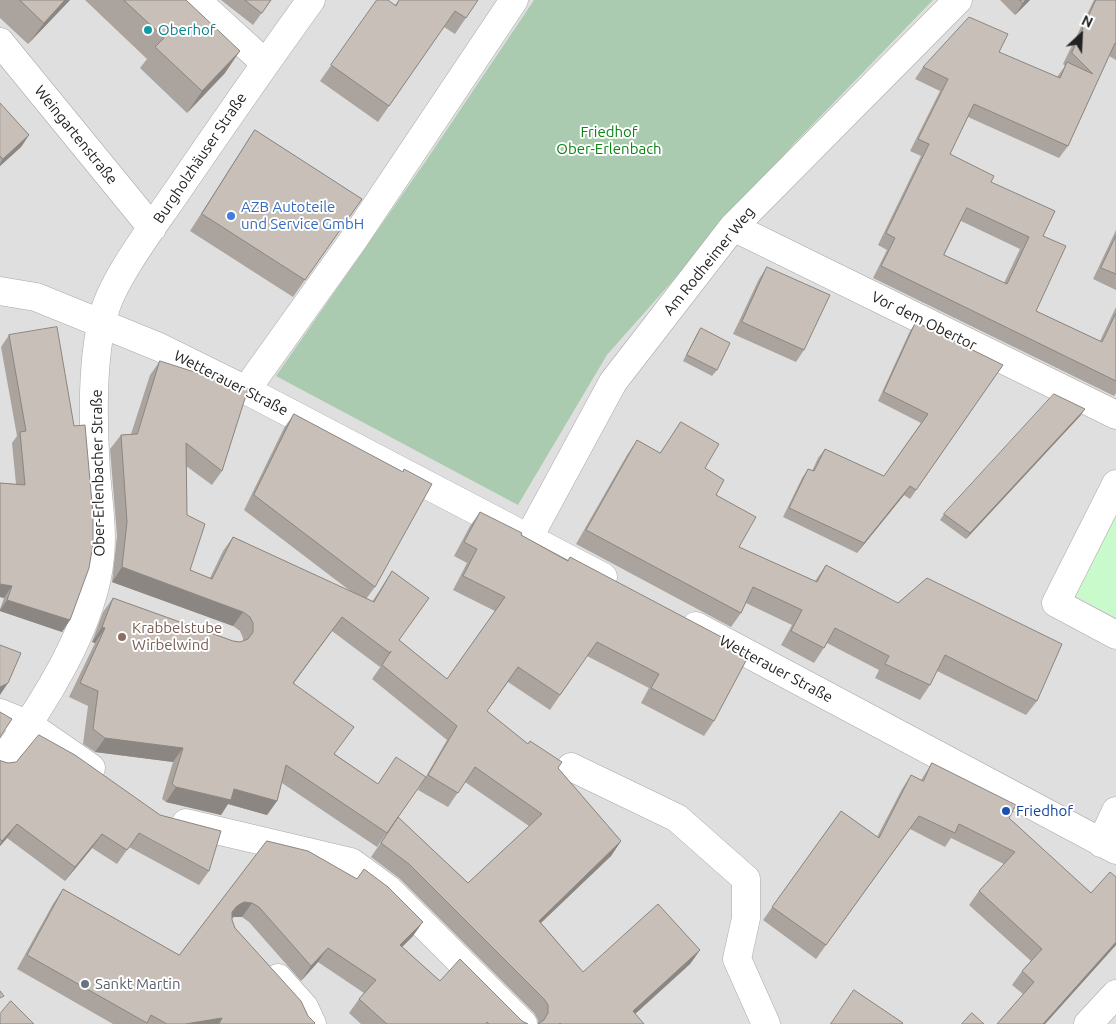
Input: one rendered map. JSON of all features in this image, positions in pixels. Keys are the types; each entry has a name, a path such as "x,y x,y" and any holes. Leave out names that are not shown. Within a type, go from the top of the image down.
{"street":[{"path":"196,0 265,63"},
{"name":"Burgholzhäuser Straße","path":"102,323 113,290 152,228 265,63 311,0"},
{"path":"246,390 354,239 514,0"},
{"name":"Am Rodheimer Weg","path":"529,537 613,382 733,227 958,0"},
{"name":"Weingartenstraße","path":"0,42 152,228"},
{"name":"Vor dem Obertor","path":"733,227 1116,415"},
{"name":"Wetterauer Straße","path":"0,291 36,297 102,323 246,390 624,588"},
{"name":"Ober-Erlenbacher Straße","path":"0,762 29,725 70,648 94,592 100,557 95,432 98,351 102,323"},
{"path":"1116,484 1056,603 1116,635"},
{"path":"94,592 121,602"},
{"name":"Wetterauer Straße","path":"676,616 1109,846"},
{"path":"0,713 29,725 110,782"},
{"path":"571,767 677,818 746,879 746,918 737,959 766,1024"},
{"path":"1109,846 1116,811"},
{"path":"160,816 351,862 388,889 523,1024"},
{"path":"262,959 304,1007 312,1024"},
{"path":"1088,1024 1116,994"}],"shaded area":[{"path":"0,0 534,0 423,165 518,505 607,355 793,145 933,0 1116,0 1116,1024 0,1024"}],"green space":[{"name":"Friedhof Ober-Erlenbach","path":"534,0 933,0 793,145 607,355 518,505 276,376 423,165"},
{"path":"1116,515 1116,618 1076,596"}],"building":[{"path":"20,0 65,0 44,23"},
{"path":"124,0 186,0 240,51 202,91 155,47 164,38"},
{"path":"245,0 271,0 262,13"},
{"path":"377,0 388,0 396,6 399,0 478,0 466,18 455,11 389,106 331,65"},
{"path":"1096,0 1116,0 1116,44 1068,146 974,104 950,154 994,176 991,182 1055,211 1043,236 1066,246 1036,311 1102,342 1116,313 1116,381 881,266 895,238 886,233 929,144 918,139 948,79 923,67 969,17 1008,34 999,52 1060,78 1067,62 1093,74 1072,53","holes":["967,208 1029,237 1007,284 944,255"]},
{"path":"0,103 29,135 3,159 0,156"},
{"path":"255,130 362,199 305,280 202,214"},
{"path":"1116,236 1116,274 1101,268"},
{"path":"767,267 830,295 804,350 742,322"},
{"path":"916,322 1003,365 916,490 910,486 864,543 789,508 808,469 814,471 825,449 884,476 928,414 884,392"},
{"path":"57,327 74,426 85,425 93,514 93,544 89,568 70,620 7,600 12,586 0,584 0,483 25,485 20,432 26,431 9,335"},
{"path":"701,328 730,343 717,370 687,355"},
{"path":"160,361 248,389 222,471 186,443 187,515 205,524 190,570 212,579 233,537 374,602 392,571 429,598 399,640 447,679 505,597 463,576 477,549 464,542 480,512 522,533 521,535 568,561 570,557 729,641 728,644 749,655 714,721 651,688 659,674 597,642 560,695 518,667 487,711 528,744 530,741 562,762 558,768 621,841 539,921 583,972 658,904 700,950 633,1011 644,1024 538,1024 544,1020 548,1013 548,1005 544,999 409,864 381,843 396,820 387,833 286,765 277,801 234,789 231,800 176,787 172,784 183,748 105,738 93,729 98,691 80,683 105,628 102,627 113,598 233,641 240,642 248,639 253,632 253,623 250,617 243,612 122,567 127,522 121,435 137,434","holes":["342,617 390,653 382,665 457,726 428,775 458,793 475,767 542,814 468,883 398,817 426,777 396,757 378,784 334,754 354,727 293,683"]},
{"path":"1054,394 1085,409 970,533 944,514"},
{"path":"294,414 403,472 404,469 432,484 375,587 254,495"},
{"path":"681,422 719,444 705,468 724,480 716,495 756,517 739,547 817,582 826,565 898,603 927,578 1062,644 1037,701 945,655 930,685 885,664 889,656 835,628 824,648 791,631 802,610 753,587 741,613 586,530 637,440 660,453"},
{"path":"0,645 21,653 8,683 0,687"},
{"path":"0,712 12,719 0,737"},
{"path":"39,735 75,755 160,815 221,831 209,871 139,833 127,850 102,834 75,867 17,824 2,841 0,839 0,760 8,763 16,762"},
{"path":"932,763 1016,805 1009,818 1091,893 1110,872 1116,877 1116,942 1043,1024 997,1024 1034,982 1022,971 1042,949 979,891 1015,852 959,824 955,833 919,816 826,945 772,907 841,811 879,838 911,775 923,781"},
{"path":"267,841 308,851 357,879 364,869 388,887 423,922 400,945 440,981 460,959 522,1021 528,1024 489,1024 487,1022 486,1024 387,1024 359,999 376,980 328,948 311,966 259,907 252,903 244,902 232,912 235,928 301,1001 314,1024 219,1024 222,1018 185,1024 167,1024 151,1015 147,1023 27,955 63,889 179,955"},
{"path":"854,990 903,1023 831,1024"},
{"path":"11,1001 34,1024 0,1024 0,1014"},
{"path":"972,1013 984,1024 962,1024"}],"place":[{"name":"Oberhof","path":"148,30"},
{"name":"AZB Autoteile und Service GmbH","path":"231,216"},
{"name":"Krabbelstube Wirbelwind","path":"122,637"},
{"name":"Friedhof","path":"1006,811"},
{"name":"Sankt Martin","path":"85,984"}]}
